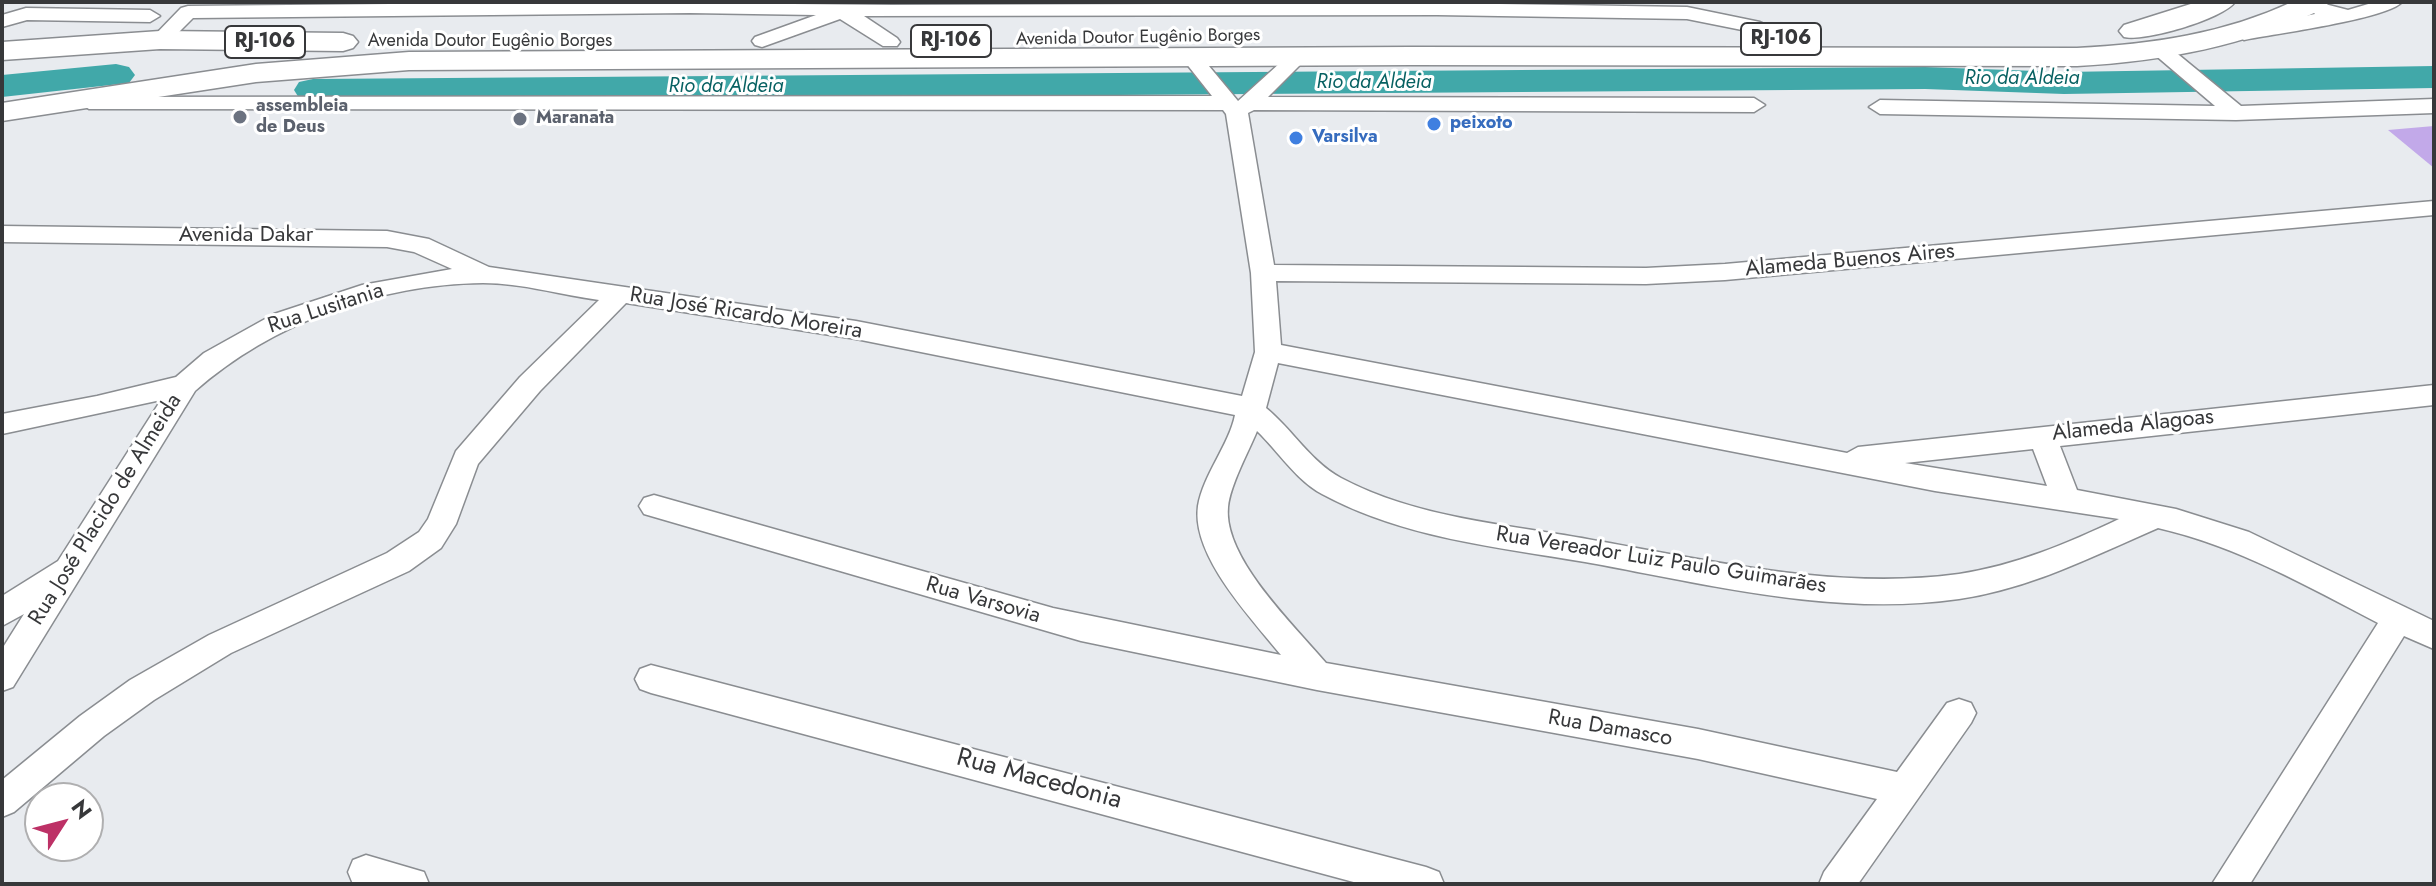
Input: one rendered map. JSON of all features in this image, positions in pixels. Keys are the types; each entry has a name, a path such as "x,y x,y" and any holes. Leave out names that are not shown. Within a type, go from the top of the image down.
{"highway":[{"name":"Avenida Doutor Eugênio Borges","path":"2,53 155,28 762,41 1336,35 2014,44 2074,40 2140,30 2221,2"},
{"name":"Avenida Doutor Eugênio Borges","path":"2,109 345,63 1290,65 2170,56 2322,7"},
{"path":"2,109 158,80 304,62 345,63"}],"street":[{"path":"2322,7 2357,16 2392,2"},
{"path":"2,21 26,14 155,28 192,7 1682,8 1753,26 1782,39"},
{"path":"762,41 845,8"},
{"path":"845,8 890,42"},
{"path":"2170,56 2236,113"},
{"name":"Avenida Doutor Eugênio Borges","path":"1197,64 1239,102"},
{"path":"1290,65 1239,102 1263,273 1268,352 1252,409 1213,505 1221,549 1245,588 1317,676"},
{"name":"Avenida Doutor Eugênio Borges","path":"64,102 1754,105"},
{"path":"1880,107 2236,113 2434,106"},
{"name":"Alameda Buenos Aires","path":"1263,273 1646,276 1725,272 2434,208"},
{"name":"Avenida Dakar","path":"2,234 387,239 420,245 483,274"},
{"path":"483,274 620,294"},
{"name":"Rua Lusitania","path":"185,384 229,346 271,325 400,284 483,274"},
{"name":"Rua José Ricardo Moreira","path":"2,801 92,726 142,690 220,644 398,562 430,540 441,524 466,459 530,384 620,294 732,308 1252,409"},
{"path":"1268,352 1507,402 2155,516 2232,538 2434,636"},
{"path":"2,424 97,406 185,384"},
{"name":"Rua José Placido de Almeida","path":"2,677 185,384"},
{"name":"Alameda Alagoas","path":"1833,461 2434,395"},
{"name":"Rua Vereador Luiz Paulo Guimarães","path":"1252,409 1319,478 1377,505 1436,524 1711,572 1842,589 1892,592 1940,589 2011,577 2097,544 2155,516"},
{"path":"2042,436 2067,502"},
{"name":"Rua Varsovia","path":"654,506 1064,624 1317,676"},
{"path":"2,613 72,565"},
{"path":"2230,884 2398,619"},
{"name":"Rua Damasco","path":"1317,676 1762,756 1902,789"},
{"name":"Rua Macedonia","path":"651,679 1426,884"},
{"path":"1837,884 1959,713"},
{"path":"366,872 411,884"}],"building":[{"path":"2434,126 2434,168 2388,130"}],"waterway":[{"path":"2,86 116,75"},
{"name":"Rio da Aldeia","path":"313,90 1925,78 2064,83 2434,77"}],"place":[{"name":"assembleia de Deus","path":"240,117"},
{"name":"Maranata","path":"520,119"},
{"name":"peixoto","path":"1434,124"},
{"name":"Varsilva","path":"1296,138"}]}
